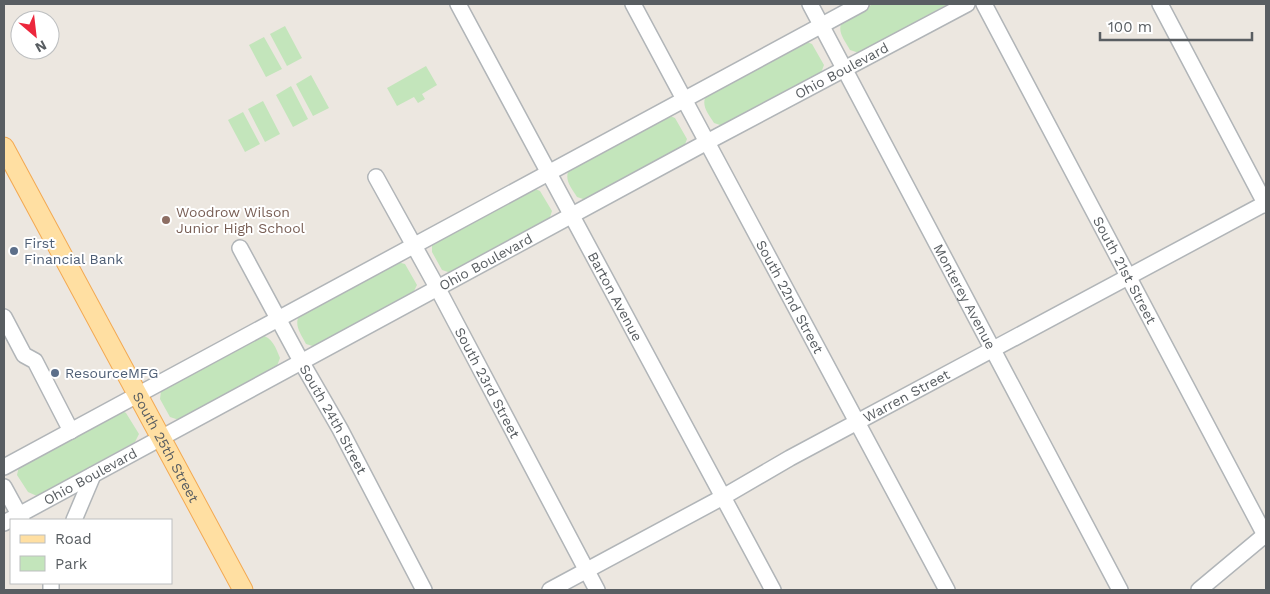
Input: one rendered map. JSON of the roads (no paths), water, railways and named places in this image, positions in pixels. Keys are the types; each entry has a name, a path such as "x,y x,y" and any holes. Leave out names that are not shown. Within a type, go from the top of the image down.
{"main road":[{"name":"South 25th Street","path":"6,156 243,590"}],"street":[{"name":"Barton Avenue","path":"458,4 773,590"},
{"name":"South 22nd Street","path":"633,4 947,590"},
{"name":"Monterey Avenue","path":"810,4 1120,590"},
{"path":"4,467 861,4"},
{"name":"Ohio Boulevard","path":"21,517 161,438 707,142 967,4"},
{"name":"South 21st Street","path":"984,4 1266,535"},
{"path":"1160,4 1266,204"},
{"name":"South 23rd Street","path":"376,177 438,289 597,590"},
{"name":"Warren Street","path":"550,590 723,497 790,458 1266,204"},
{"name":"South 24th Street","path":"240,248 340,429 424,590"},
{"path":"4,317 24,355 35,361 71,431"},
{"path":"74,519 93,475"},
{"path":"4,487 21,517"},
{"path":"1200,590 1266,535"}],"place":[{"name":"Woodrow Wilson Junior High School","path":"166,220"},
{"name":"First Financial Bank","path":"14,251"},
{"name":"ResourceMFG","path":"55,373"}]}
